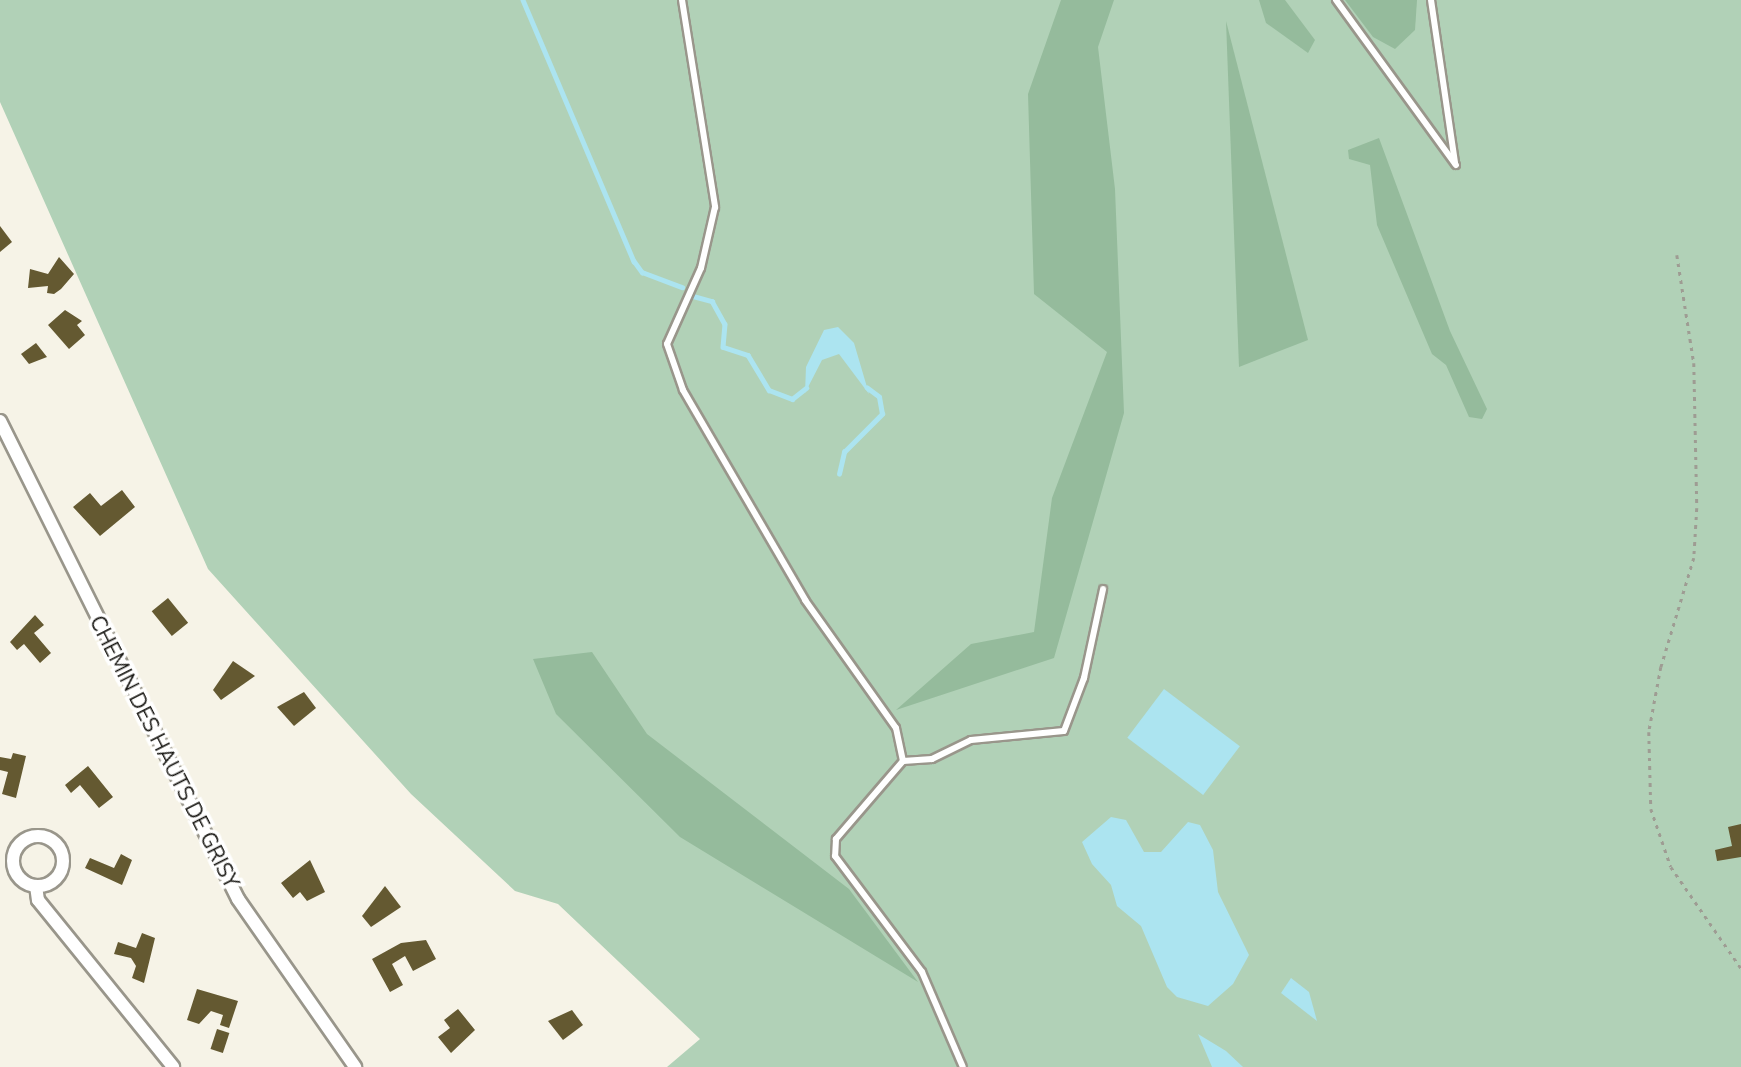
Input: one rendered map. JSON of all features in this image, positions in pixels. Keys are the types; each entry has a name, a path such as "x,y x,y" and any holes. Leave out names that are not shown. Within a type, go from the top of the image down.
{"street":[{"name":"CHEMIN DES HAUTS DE GRISY","path":"0,421 238,899 355,1067"},
{"path":"40,836 58,846 62,866 55,879 36,886 18,876 13,855 20,843 40,836"},
{"path":"36,886 38,900 173,1067"}],"lane":[{"path":"682,0 715,207 701,268 667,344 683,390 805,600 896,728 902,761"},
{"path":"1336,0 1455,165 1431,0"},
{"path":"963,1067 922,972 835,856 836,839 902,761 932,759 971,740 1064,731 1084,678 1103,589"}],"path":[{"path":"1677,255 1694,363 1697,508 1694,558 1661,667 1649,732 1651,809 1671,867 1741,968"}],"green space":[{"path":"0,0 1741,0 1741,1067 667,1067 700,1039 558,904 515,891 411,794 208,569 0,102"},
{"path":"1061,0 1114,0 1098,47 1115,189 1124,413 1054,658 896,710 971,644 1034,632 1052,498 1107,352 1034,294 1028,94"},
{"path":"1259,0 1285,0 1315,40 1308,53 1266,23"},
{"path":"1345,0 1417,0 1415,30 1395,49 1373,37"},
{"path":"1226,21 1308,340 1239,367"},
{"path":"1379,138 1450,331 1487,409 1482,419 1469,417 1446,365 1432,354 1377,225 1370,165 1349,159 1348,150"},
{"path":"592,652 647,734 849,889 918,982 680,837 556,714 533,659"}],"water":[{"path":"838,327 854,343 869,394 839,354 822,360 805,393 806,367 824,330"},
{"path":"1164,689 1240,746 1203,795 1127,738"},
{"path":"1111,817 1126,820 1144,852 1161,852 1188,822 1200,825 1213,850 1218,892 1249,955 1233,984 1208,1006 1177,997 1167,987 1141,926 1117,906 1111,885 1092,864 1082,842"},
{"path":"1291,978 1309,992 1317,1021 1281,993"},
{"path":"1198,1034 1226,1051 1243,1067 1212,1067"}],"building":[{"path":"0,226 12,242 0,252"},
{"path":"59,257 74,274 61,289 54,294 47,293 48,286 28,288 30,269 48,274"},
{"path":"65,310 82,321 77,325 85,335 69,349 48,325"},
{"path":"36,343 47,357 29,364 21,354"},
{"path":"122,490 135,507 100,536 73,507 90,493 101,506"},
{"path":"168,598 188,623 172,636 152,611"},
{"path":"35,615 44,625 34,633 51,653 40,663 24,644 17,650 10,642"},
{"path":"233,661 255,676 221,700 213,690"},
{"path":"304,692 316,708 294,726 277,707"},
{"path":"13,753 26,756 16,798 2,794 8,772 0,770 0,757 11,759"},
{"path":"88,766 113,797 99,808 80,785 71,793 65,785"},
{"path":"1741,824 1741,857 1717,861 1715,850 1732,846 1728,827"},
{"path":"121,854 132,860 122,885 85,868 90,858 114,868"},
{"path":"310,860 325,892 307,901 300,892 293,898 281,883"},
{"path":"385,886 401,907 371,927 362,916"},
{"path":"142,933 155,938 144,983 132,978 136,966 131,958 114,954 118,942 136,948"},
{"path":"426,940 436,959 413,971 405,956 392,964 403,985 390,992 372,959 401,943"},
{"path":"197,989 238,1001 229,1028 220,1025 223,1015 211,1011 199,1024 187,1020"},
{"path":"458,1009 475,1030 451,1053 438,1037 450,1028 444,1020"},
{"path":"572,1010 583,1025 563,1040 548,1021"},
{"path":"217,1029 229,1033 223,1053 211,1049"}],"waterway":[{"path":"523,0 634,261 642,272 682,287"},
{"path":"693,296 712,301 725,324 723,347 748,355 769,390 792,399 806,388"},
{"path":"839,474 844,452 882,414 879,397 867,388"}]}
